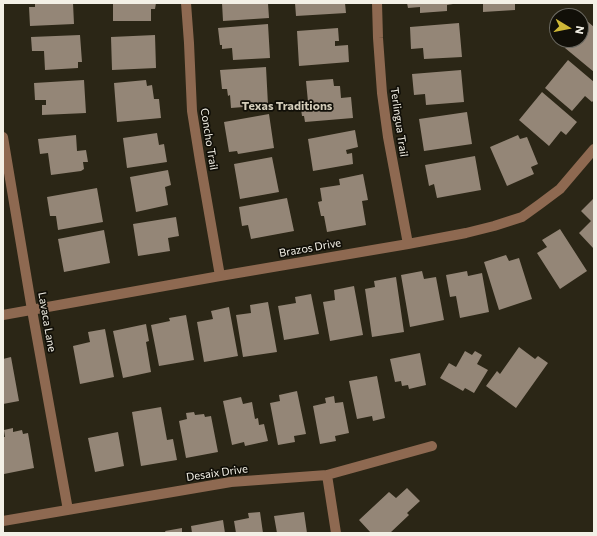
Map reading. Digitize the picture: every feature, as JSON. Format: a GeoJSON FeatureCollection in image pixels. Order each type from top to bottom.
{"type":"FeatureCollection","features":[{"type":"Feature","properties":{"kind":"street","name":"Concho Trail"},"geometry":{"type":"LineString","coordinates":[[186,3],[192,111],[220,276]]}},
{"type":"Feature","properties":{"kind":"street","name":"Terlingua Trail"},"geometry":{"type":"LineString","coordinates":[[376,3],[382,93],[388,137],[408,244]]}},
{"type":"Feature","properties":{"kind":"street","name":"Lavaca Lane"},"geometry":{"type":"LineString","coordinates":[[3,137],[68,510]]}},
{"type":"Feature","properties":{"kind":"street","name":"Brazos Drive"},"geometry":{"type":"LineString","coordinates":[[3,315],[408,244],[494,226],[522,217],[560,189],[594,149]]}},
{"type":"Feature","properties":{"kind":"street","name":"Desaix Drive"},"geometry":{"type":"LineString","coordinates":[[3,521],[231,482],[328,475],[432,446]]}},
{"type":"Feature","properties":{"kind":"street"},"geometry":{"type":"LineString","coordinates":[[328,475],[336,533]]}},
{"type":"Feature","properties":{"kind":"building"},"geometry":{"type":"Polygon","coordinates":[[[35,3],[73,3],[74,24],[30,26],[29,7],[35,7],[35,3]]]}},
{"type":"Feature","properties":{"kind":"building"},"geometry":{"type":"Polygon","coordinates":[[[113,3],[156,3],[155,9],[151,9],[151,21],[113,21],[113,3]]]}},
{"type":"Feature","properties":{"kind":"building"},"geometry":{"type":"Polygon","coordinates":[[[222,3],[268,3],[269,18],[223,21],[222,3]]]}},
{"type":"Feature","properties":{"kind":"building"},"geometry":{"type":"Polygon","coordinates":[[[295,3],[345,3],[346,13],[296,16],[295,3]]]}},
{"type":"Feature","properties":{"kind":"building"},"geometry":{"type":"Polygon","coordinates":[[[407,3],[453,4],[447,5],[447,11],[420,13],[420,7],[408,8],[407,3]]]}},
{"type":"Feature","properties":{"kind":"building"},"geometry":{"type":"Polygon","coordinates":[[[483,3],[515,3],[515,10],[483,12],[483,3]]]}},
{"type":"Feature","properties":{"kind":"building"},"geometry":{"type":"Polygon","coordinates":[[[459,23],[462,57],[424,59],[423,48],[411,49],[410,27],[459,23]]]}},
{"type":"Feature","properties":{"kind":"building"},"geometry":{"type":"Polygon","coordinates":[[[589,23],[594,27],[594,72],[565,48],[589,48],[589,23]]]}},
{"type":"Feature","properties":{"kind":"building"},"geometry":{"type":"Polygon","coordinates":[[[268,24],[270,58],[233,60],[232,48],[222,49],[222,45],[220,45],[218,28],[268,24]]]}},
{"type":"Feature","properties":{"kind":"building"},"geometry":{"type":"Polygon","coordinates":[[[338,28],[339,41],[335,41],[335,46],[348,45],[349,62],[299,66],[297,31],[338,28]]]}},
{"type":"Feature","properties":{"kind":"building"},"geometry":{"type":"Polygon","coordinates":[[[80,35],[82,62],[78,62],[78,68],[45,70],[44,51],[32,51],[31,37],[80,35]]]}},
{"type":"Feature","properties":{"kind":"building"},"geometry":{"type":"Polygon","coordinates":[[[155,35],[156,68],[112,70],[111,37],[155,35]]]}},
{"type":"Feature","properties":{"kind":"building"},"geometry":{"type":"Polygon","coordinates":[[[568,60],[594,82],[594,100],[592,102],[585,96],[572,111],[545,88],[568,60]]]}},
{"type":"Feature","properties":{"kind":"building"},"geometry":{"type":"Polygon","coordinates":[[[266,67],[268,105],[231,108],[230,95],[228,96],[227,89],[222,89],[220,70],[266,67]]]}},
{"type":"Feature","properties":{"kind":"building"},"geometry":{"type":"Polygon","coordinates":[[[461,70],[464,102],[426,105],[425,94],[414,95],[412,74],[461,70]]]}},
{"type":"Feature","properties":{"kind":"building"},"geometry":{"type":"Polygon","coordinates":[[[333,79],[334,86],[340,86],[341,98],[351,97],[353,118],[305,122],[304,116],[302,116],[300,102],[308,102],[306,81],[333,79]]]}},
{"type":"Feature","properties":{"kind":"building"},"geometry":{"type":"Polygon","coordinates":[[[84,80],[86,113],[42,115],[42,105],[46,105],[46,100],[35,100],[34,83],[84,80]]]}},
{"type":"Feature","properties":{"kind":"building"},"geometry":{"type":"Polygon","coordinates":[[[146,80],[147,86],[152,85],[154,99],[159,99],[161,118],[117,122],[114,83],[146,80]]]}},
{"type":"Feature","properties":{"kind":"building"},"geometry":{"type":"Polygon","coordinates":[[[542,92],[577,122],[566,135],[561,131],[549,146],[519,120],[542,92]]]}},
{"type":"Feature","properties":{"kind":"building"},"geometry":{"type":"Polygon","coordinates":[[[467,112],[472,144],[424,151],[419,119],[467,112]]]}},
{"type":"Feature","properties":{"kind":"building"},"geometry":{"type":"Polygon","coordinates":[[[269,114],[274,148],[238,154],[237,151],[229,152],[224,122],[269,114]]]}},
{"type":"Feature","properties":{"kind":"building"},"geometry":{"type":"Polygon","coordinates":[[[355,130],[358,147],[346,150],[347,154],[352,153],[353,164],[313,171],[308,139],[355,130]]]}},
{"type":"Feature","properties":{"kind":"building"},"geometry":{"type":"Polygon","coordinates":[[[157,133],[159,145],[164,144],[167,162],[127,168],[123,138],[157,133]]]}},
{"type":"Feature","properties":{"kind":"building"},"geometry":{"type":"Polygon","coordinates":[[[76,135],[77,151],[86,150],[88,162],[83,162],[84,169],[81,171],[51,175],[48,153],[40,154],[38,139],[76,135]]]}},
{"type":"Feature","properties":{"kind":"building"},"geometry":{"type":"Polygon","coordinates":[[[518,135],[520,139],[527,137],[538,164],[531,167],[534,174],[507,186],[490,147],[518,135]]]}},
{"type":"Feature","properties":{"kind":"building"},"geometry":{"type":"Polygon","coordinates":[[[475,156],[481,190],[437,198],[434,184],[429,186],[425,165],[475,156]]]}},
{"type":"Feature","properties":{"kind":"building"},"geometry":{"type":"Polygon","coordinates":[[[272,157],[279,192],[240,199],[234,164],[272,157]]]}},
{"type":"Feature","properties":{"kind":"building"},"geometry":{"type":"Polygon","coordinates":[[[168,170],[171,185],[165,187],[168,205],[136,212],[130,177],[168,170]]]}},
{"type":"Feature","properties":{"kind":"building"},"geometry":{"type":"Polygon","coordinates":[[[363,174],[368,200],[362,201],[366,225],[327,232],[324,216],[321,216],[318,202],[322,201],[320,188],[340,185],[339,179],[363,174]]]}},
{"type":"Feature","properties":{"kind":"building"},"geometry":{"type":"Polygon","coordinates":[[[97,188],[103,222],[58,230],[56,216],[50,216],[47,197],[97,188]]]}},
{"type":"Feature","properties":{"kind":"building"},"geometry":{"type":"Polygon","coordinates":[[[287,198],[294,231],[251,239],[248,225],[242,226],[239,207],[287,198]]]}},
{"type":"Feature","properties":{"kind":"building"},"geometry":{"type":"Polygon","coordinates":[[[594,198],[594,249],[579,233],[591,221],[581,211],[594,198]]]}},
{"type":"Feature","properties":{"kind":"building"},"geometry":{"type":"Polygon","coordinates":[[[176,217],[179,236],[168,238],[170,251],[138,256],[133,224],[176,217]]]}},
{"type":"Feature","properties":{"kind":"building"},"geometry":{"type":"Polygon","coordinates":[[[560,229],[587,271],[560,289],[537,253],[547,247],[542,240],[560,229]]]}},
{"type":"Feature","properties":{"kind":"building"},"geometry":{"type":"Polygon","coordinates":[[[104,230],[110,263],[64,272],[58,239],[104,230]]]}},
{"type":"Feature","properties":{"kind":"building"},"geometry":{"type":"Polygon","coordinates":[[[506,255],[509,261],[519,258],[532,299],[499,310],[484,262],[506,255]]]}},
{"type":"Feature","properties":{"kind":"building"},"geometry":{"type":"Polygon","coordinates":[[[422,271],[424,279],[436,277],[444,320],[410,327],[401,275],[422,271]]]}},
{"type":"Feature","properties":{"kind":"building"},"geometry":{"type":"Polygon","coordinates":[[[467,271],[468,276],[482,273],[489,312],[460,318],[456,296],[450,297],[446,275],[467,271]]]}},
{"type":"Feature","properties":{"kind":"building"},"geometry":{"type":"Polygon","coordinates":[[[396,277],[404,332],[372,337],[365,289],[375,287],[374,281],[396,277]]]}},
{"type":"Feature","properties":{"kind":"building"},"geometry":{"type":"Polygon","coordinates":[[[354,286],[363,335],[330,341],[323,302],[335,300],[334,290],[354,286]]]}},
{"type":"Feature","properties":{"kind":"building"},"geometry":{"type":"Polygon","coordinates":[[[311,294],[319,334],[284,340],[278,306],[296,303],[295,297],[311,294]]]}},
{"type":"Feature","properties":{"kind":"building"},"geometry":{"type":"Polygon","coordinates":[[[268,302],[277,352],[243,357],[236,315],[251,313],[250,305],[268,302]]]}},
{"type":"Feature","properties":{"kind":"building"},"geometry":{"type":"Polygon","coordinates":[[[229,307],[238,356],[204,362],[197,322],[213,319],[211,311],[229,307]]]}},
{"type":"Feature","properties":{"kind":"building"},"geometry":{"type":"Polygon","coordinates":[[[186,315],[194,360],[159,366],[151,325],[170,321],[169,318],[186,315]]]}},
{"type":"Feature","properties":{"kind":"building"},"geometry":{"type":"Polygon","coordinates":[[[146,324],[149,341],[146,342],[151,372],[123,378],[113,331],[146,324]]]}},
{"type":"Feature","properties":{"kind":"building"},"geometry":{"type":"Polygon","coordinates":[[[105,329],[114,377],[80,384],[73,346],[90,342],[88,332],[105,329]]]}},
{"type":"Feature","properties":{"kind":"building"},"geometry":{"type":"Polygon","coordinates":[[[519,347],[535,359],[538,356],[548,363],[516,408],[486,386],[497,371],[500,374],[519,347]]]}},
{"type":"Feature","properties":{"kind":"building"},"geometry":{"type":"Polygon","coordinates":[[[465,351],[472,355],[475,351],[482,355],[477,364],[488,370],[474,393],[465,388],[463,391],[440,378],[449,363],[456,367],[465,351]]]}},
{"type":"Feature","properties":{"kind":"building"},"geometry":{"type":"Polygon","coordinates":[[[420,353],[426,385],[409,389],[408,385],[402,386],[401,381],[395,382],[390,359],[420,353]]]}},
{"type":"Feature","properties":{"kind":"building"},"geometry":{"type":"Polygon","coordinates":[[[11,357],[19,401],[3,404],[3,359],[11,357]]]}},
{"type":"Feature","properties":{"kind":"building"},"geometry":{"type":"Polygon","coordinates":[[[377,376],[385,418],[373,421],[372,416],[357,419],[349,381],[377,376]]]}},
{"type":"Feature","properties":{"kind":"building"},"geometry":{"type":"Polygon","coordinates":[[[297,391],[306,434],[294,436],[295,442],[278,445],[270,403],[280,401],[279,395],[297,391]]]}},
{"type":"Feature","properties":{"kind":"building"},"geometry":{"type":"Polygon","coordinates":[[[334,396],[335,403],[343,402],[349,433],[335,436],[336,441],[320,444],[313,406],[326,403],[325,398],[334,396]]]}},
{"type":"Feature","properties":{"kind":"building"},"geometry":{"type":"Polygon","coordinates":[[[241,397],[243,404],[252,402],[255,419],[258,418],[259,425],[264,424],[268,441],[245,446],[244,442],[232,445],[223,401],[241,397]]]}},
{"type":"Feature","properties":{"kind":"building"},"geometry":{"type":"Polygon","coordinates":[[[161,407],[167,440],[173,439],[177,460],[141,466],[132,412],[161,407]]]}},
{"type":"Feature","properties":{"kind":"building"},"geometry":{"type":"Polygon","coordinates":[[[194,412],[195,415],[204,414],[205,417],[211,416],[218,452],[186,458],[179,421],[187,419],[186,413],[194,412]]]}},
{"type":"Feature","properties":{"kind":"building"},"geometry":{"type":"Polygon","coordinates":[[[13,428],[13,432],[22,430],[23,434],[28,433],[34,468],[4,474],[4,430],[13,428]]]}},
{"type":"Feature","properties":{"kind":"building"},"geometry":{"type":"Polygon","coordinates":[[[118,432],[124,466],[95,472],[88,438],[118,432]]]}},
{"type":"Feature","properties":{"kind":"building"},"geometry":{"type":"Polygon","coordinates":[[[407,488],[420,501],[407,513],[409,515],[390,533],[371,533],[359,520],[389,492],[396,498],[407,488]]]}},
{"type":"Feature","properties":{"kind":"building"},"geometry":{"type":"Polygon","coordinates":[[[260,512],[263,533],[236,533],[234,521],[249,518],[248,513],[260,512]]]}},
{"type":"Feature","properties":{"kind":"building"},"geometry":{"type":"Polygon","coordinates":[[[304,512],[307,533],[277,533],[274,516],[304,512]]]}},
{"type":"Feature","properties":{"kind":"building"},"geometry":{"type":"Polygon","coordinates":[[[223,520],[225,533],[192,533],[191,526],[223,520]]]}},
{"type":"Feature","properties":{"kind":"building"},"geometry":{"type":"Polygon","coordinates":[[[182,528],[182,533],[166,533],[165,531],[182,528]]]}},
{"type":"Feature","properties":{"kind":"district","name":"Texas Traditions"},"geometry":{"type":"Point","coordinates":[287,106]}}]}
